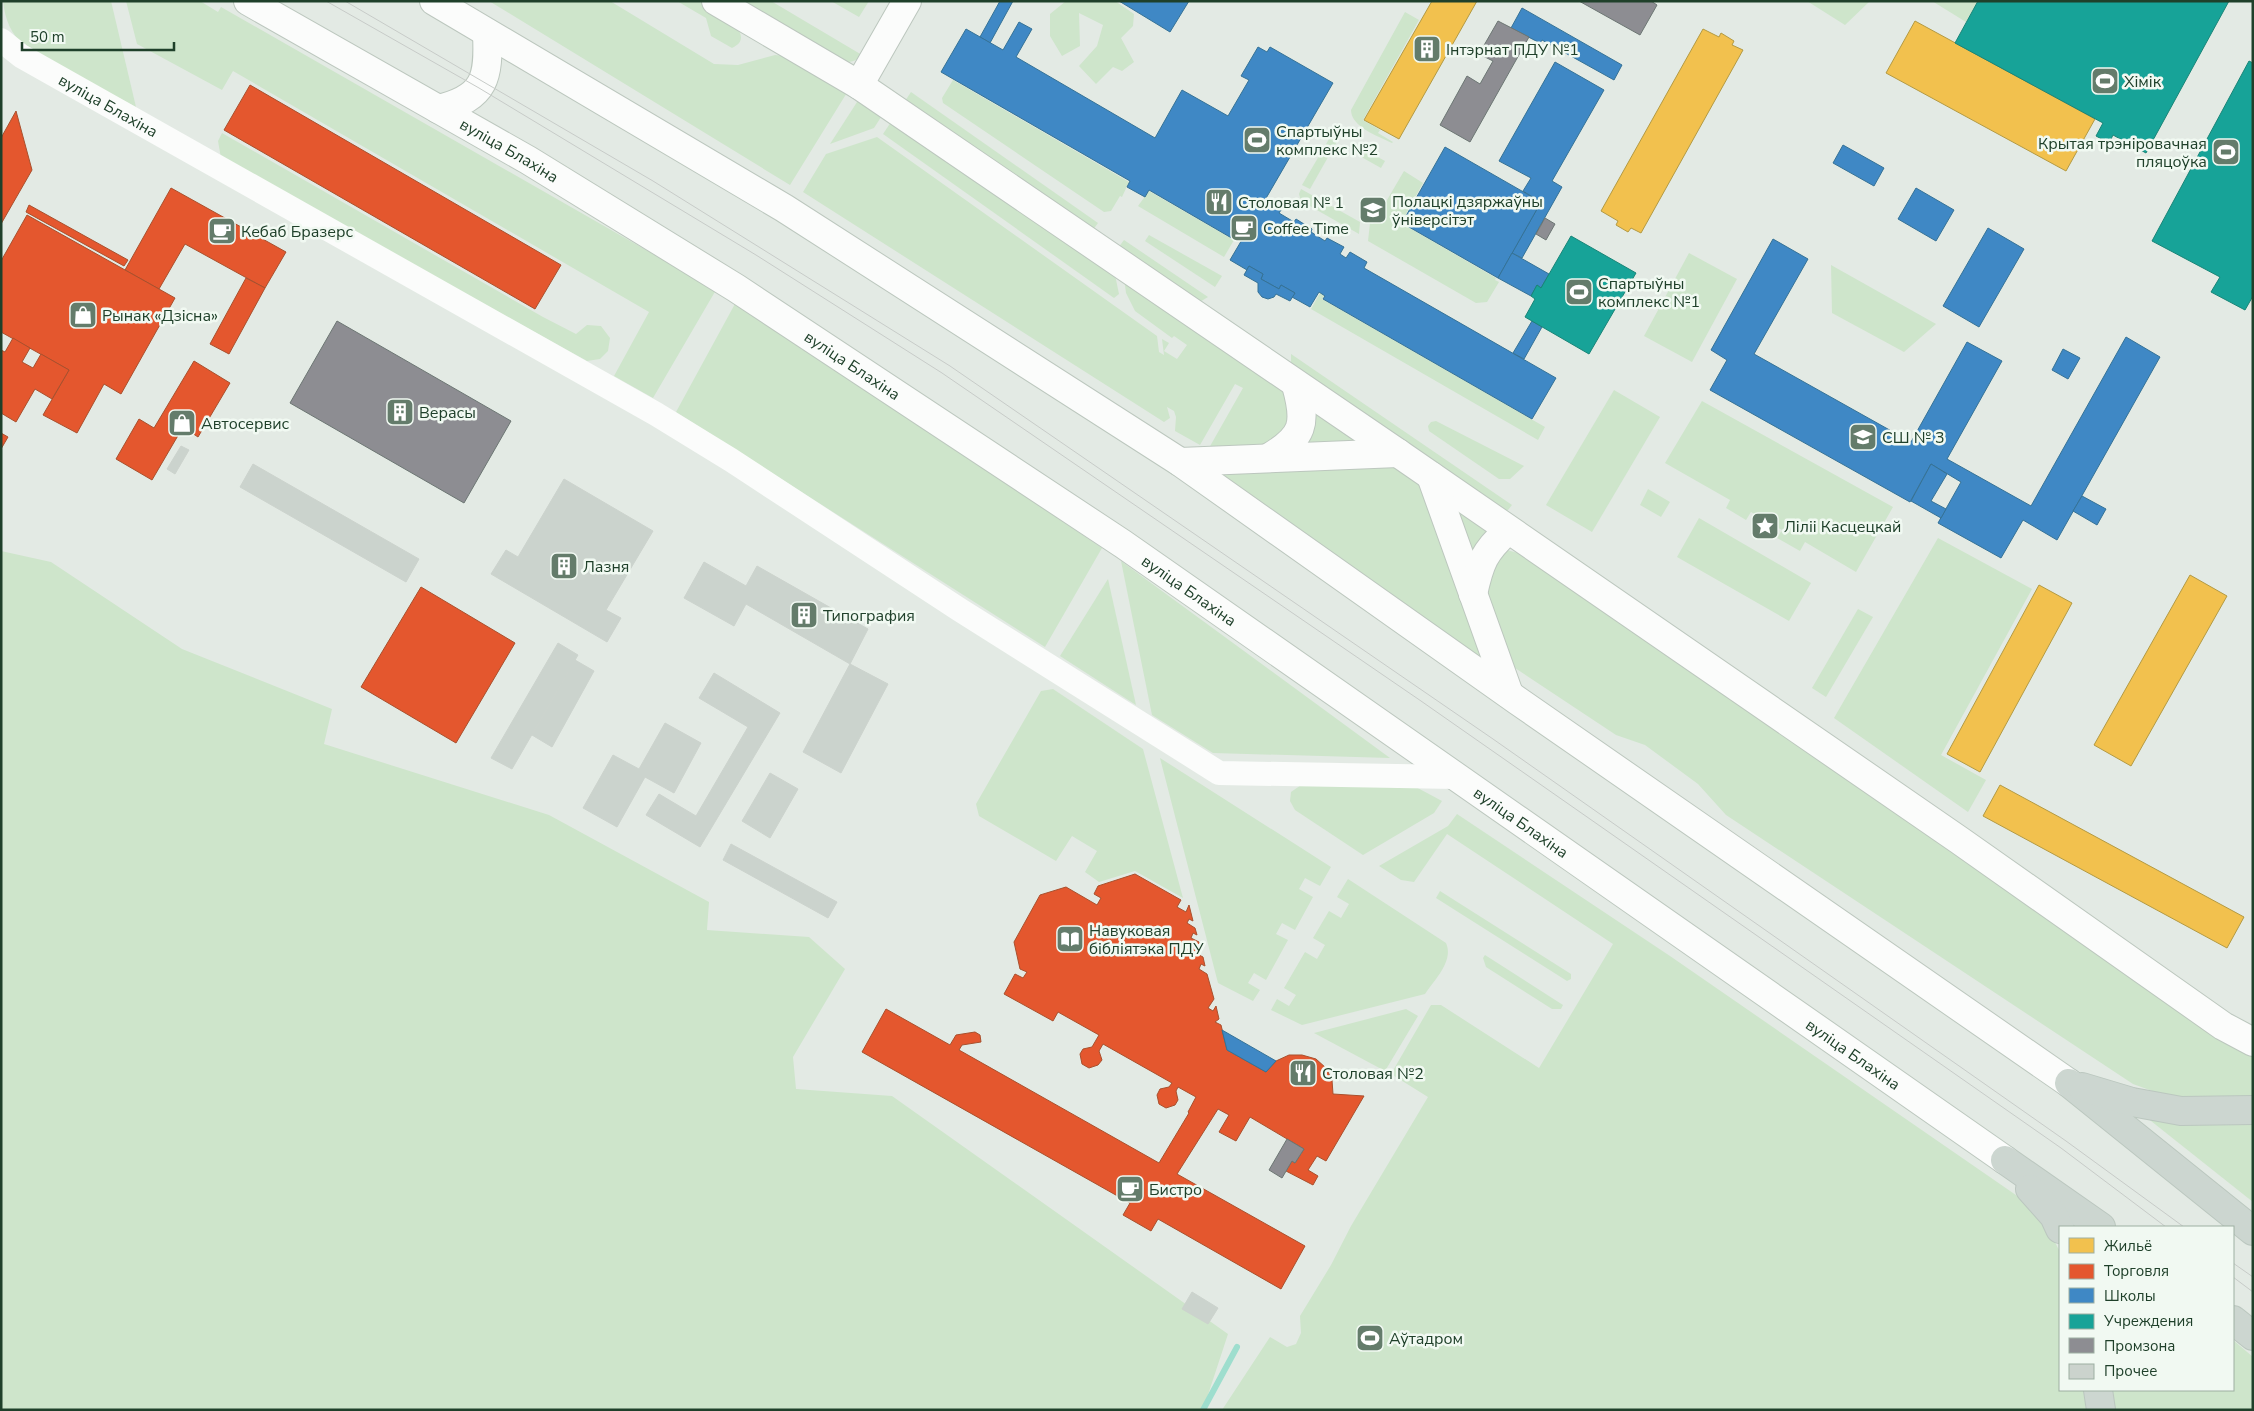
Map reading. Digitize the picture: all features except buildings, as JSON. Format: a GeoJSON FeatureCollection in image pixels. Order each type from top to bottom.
{"type":"FeatureCollection","features":[{"type":"Feature","properties":{"kind":"main road","name":"вуліца Блахіна"},"geometry":{"type":"LineString","coordinates":[[248,1],[528,160],[744,293],[1123,544],[2100,1226]]}},
{"type":"Feature","properties":{"kind":"main road"},"geometry":{"type":"LineString","coordinates":[[434,1],[784,208],[1180,462],[2069,1084],[2253,1231]]}},
{"type":"Feature","properties":{"kind":"main road"},"geometry":{"type":"LineString","coordinates":[[716,1],[859,85],[1398,453],[1959,840],[2223,1026],[2253,1042]]}},
{"type":"Feature","properties":{"kind":"main road"},"geometry":{"type":"LineString","coordinates":[[859,85],[907,1]]}},
{"type":"Feature","properties":{"kind":"main road"},"geometry":{"type":"LineString","coordinates":[[438,109],[460,104],[479,88],[488,62],[487,33]]}},
{"type":"Feature","properties":{"kind":"main road"},"geometry":{"type":"LineString","coordinates":[[1268,458],[1288,446],[1297,433],[1302,419],[1302,406],[1296,385]]}},
{"type":"Feature","properties":{"kind":"main road"},"geometry":{"type":"LineString","coordinates":[[1180,462],[1398,453]]}},
{"type":"Feature","properties":{"kind":"main road"},"geometry":{"type":"LineString","coordinates":[[1430,476],[1509,694]]}},
{"type":"Feature","properties":{"kind":"main road"},"geometry":{"type":"LineString","coordinates":[[1473,594],[1479,567],[1486,554],[1490,547],[1508,530]]}},
{"type":"Feature","properties":{"kind":"main road"},"geometry":{"type":"LineString","coordinates":[[2069,1084],[2132,1102],[2181,1111],[2253,1110]]}},
{"type":"Feature","properties":{"kind":"main road"},"geometry":{"type":"LineString","coordinates":[[2005,1160],[2054,1216],[2059,1228]]}},
{"type":"Feature","properties":{"kind":"main road"},"geometry":{"type":"LineString","coordinates":[[2234,1321],[2253,1336]]}},
{"type":"Feature","properties":{"kind":"main road"},"geometry":{"type":"LineString","coordinates":[[2098,1391],[2101,1410]]}},
{"type":"Feature","properties":{"kind":"street","name":"вуліца Блахіна"},"geometry":{"type":"LineString","coordinates":[[1,40],[21,56],[656,414],[732,460],[960,610],[1219,773],[1456,777]]}},
{"type":"Feature","properties":{"kind":"green space"},"geometry":{"type":"Polygon","coordinates":[[[3,1],[111,1],[136,107],[24,47],[9,26],[3,1]]]}},
{"type":"Feature","properties":{"kind":"green space"},"geometry":{"type":"Polygon","coordinates":[[[126,1],[200,1],[218,12],[221,7],[716,290],[653,398],[614,376],[649,312],[233,71],[222,90],[137,44],[126,1]]]}},
{"type":"Feature","properties":{"kind":"green space"},"geometry":{"type":"Polygon","coordinates":[[[489,1],[610,1],[714,64],[738,65],[775,55],[785,56],[848,91],[790,185],[489,1]]]}},
{"type":"Feature","properties":{"kind":"green space"},"geometry":{"type":"Polygon","coordinates":[[[677,1],[697,1],[722,14],[738,28],[741,36],[740,42],[732,48],[711,36],[706,18],[677,1]]]}},
{"type":"Feature","properties":{"kind":"green space"},"geometry":{"type":"Polygon","coordinates":[[[734,1],[771,1],[862,55],[853,61],[841,62],[734,1]]]}},
{"type":"Feature","properties":{"kind":"green space"},"geometry":{"type":"Polygon","coordinates":[[[831,1],[869,1],[859,17],[831,1]]]}},
{"type":"Feature","properties":{"kind":"green space"},"geometry":{"type":"Polygon","coordinates":[[[1066,1],[1115,1],[1134,14],[1133,26],[1121,38],[1134,62],[1122,71],[1113,67],[1096,84],[1079,66],[1097,46],[1103,25],[1079,13],[1080,46],[1062,56],[1050,36],[1050,14],[1066,1]]]}},
{"type":"Feature","properties":{"kind":"green space"},"geometry":{"type":"Polygon","coordinates":[[[1807,1],[1870,1],[1845,25],[1807,1]]]}},
{"type":"Feature","properties":{"kind":"green space"},"geometry":{"type":"Polygon","coordinates":[[[1932,1],[1978,1],[1966,22],[1932,1]]]}},
{"type":"Feature","properties":{"kind":"green space"},"geometry":{"type":"Polygon","coordinates":[[[1405,12],[1419,20],[1363,120],[1380,130],[1378,133],[1392,143],[1360,126],[1352,116],[1351,110],[1405,12]]]}},
{"type":"Feature","properties":{"kind":"green space"},"geometry":{"type":"Polygon","coordinates":[[[953,80],[1129,182],[1122,197],[1120,196],[1111,211],[1104,212],[943,103],[942,98],[953,80]]]}},
{"type":"Feature","properties":{"kind":"green space"},"geometry":{"type":"Polygon","coordinates":[[[911,92],[1098,223],[1090,234],[903,104],[911,92]]]}},
{"type":"Feature","properties":{"kind":"green space"},"geometry":{"type":"Polygon","coordinates":[[[859,99],[883,114],[874,128],[830,144],[859,99]]]}},
{"type":"Feature","properties":{"kind":"green space"},"geometry":{"type":"Polygon","coordinates":[[[893,119],[1114,270],[1119,294],[1114,298],[883,134],[893,119]]]}},
{"type":"Feature","properties":{"kind":"green space"},"geometry":{"type":"Polygon","coordinates":[[[222,133],[543,317],[576,334],[587,325],[601,326],[610,338],[608,351],[600,359],[587,361],[221,158],[218,141],[222,133]]]}},
{"type":"Feature","properties":{"kind":"green space"},"geometry":{"type":"Polygon","coordinates":[[[1334,136],[1340,136],[1310,189],[1302,185],[1329,139],[1334,136]]]}},
{"type":"Feature","properties":{"kind":"green space"},"geometry":{"type":"Polygon","coordinates":[[[877,137],[1157,336],[1159,352],[1164,355],[1162,339],[1169,343],[1164,351],[1177,359],[1187,345],[1174,336],[1172,338],[1135,311],[1126,293],[1123,270],[1292,396],[1288,429],[1275,442],[1260,447],[1209,448],[1243,388],[1235,384],[1200,445],[1175,431],[1176,417],[1174,411],[1167,407],[1170,418],[1164,422],[803,192],[826,154],[877,137]]]}},
{"type":"Feature","properties":{"kind":"green space"},"geometry":{"type":"Polygon","coordinates":[[[1354,144],[1385,161],[1381,168],[1356,154],[1354,144]]]}},
{"type":"Feature","properties":{"kind":"green space"},"geometry":{"type":"Polygon","coordinates":[[[1404,171],[1423,183],[1401,223],[1496,278],[1495,280],[1499,282],[1487,302],[1476,303],[1368,241],[1370,223],[1373,224],[1404,171]]]}},
{"type":"Feature","properties":{"kind":"green space"},"geometry":{"type":"Polygon","coordinates":[[[1301,189],[1360,222],[1359,234],[1301,201],[1299,194],[1301,189]]]}},
{"type":"Feature","properties":{"kind":"green space"},"geometry":{"type":"Polygon","coordinates":[[[1149,191],[1234,240],[1224,257],[1138,206],[1149,191]]]}},
{"type":"Feature","properties":{"kind":"green space"},"geometry":{"type":"Polygon","coordinates":[[[1149,235],[1222,276],[1215,287],[1145,241],[1149,235]]]}},
{"type":"Feature","properties":{"kind":"green space"},"geometry":{"type":"Polygon","coordinates":[[[1124,240],[1208,297],[1198,303],[1115,252],[1124,240]]]}},
{"type":"Feature","properties":{"kind":"green space"},"geometry":{"type":"Polygon","coordinates":[[[1689,253],[1737,279],[1692,362],[1644,336],[1689,253]]]}},
{"type":"Feature","properties":{"kind":"green space"},"geometry":{"type":"Polygon","coordinates":[[[1831,265],[1936,324],[1904,352],[1832,313],[1831,265]]]}},
{"type":"Feature","properties":{"kind":"green space"},"geometry":{"type":"Polygon","coordinates":[[[1320,293],[1324,296],[1322,299],[1545,427],[1538,440],[1311,309],[1320,293]]]}},
{"type":"Feature","properties":{"kind":"green space"},"geometry":{"type":"Polygon","coordinates":[[[736,302],[1102,548],[1045,647],[676,412],[736,302]]]}},
{"type":"Feature","properties":{"kind":"green space"},"geometry":{"type":"Polygon","coordinates":[[[1291,354],[1512,505],[1508,510],[1501,512],[1291,364],[1291,354]]]}},
{"type":"Feature","properties":{"kind":"green space"},"geometry":{"type":"Polygon","coordinates":[[[1614,390],[1660,417],[1592,532],[1546,505],[1614,390]]]}},
{"type":"Feature","properties":{"kind":"green space"},"geometry":{"type":"Polygon","coordinates":[[[1309,398],[1379,447],[1310,451],[1306,442],[1309,398]]]}},
{"type":"Feature","properties":{"kind":"green space"},"geometry":{"type":"Polygon","coordinates":[[[1702,401],[1893,507],[1856,572],[1805,542],[1800,551],[1777,538],[1782,530],[1751,512],[1746,520],[1726,508],[1730,500],[1665,463],[1702,401]]]}},
{"type":"Feature","properties":{"kind":"green space"},"geometry":{"type":"Polygon","coordinates":[[[1436,421],[1524,466],[1510,479],[1499,479],[1429,431],[1428,426],[1431,422],[1436,421]]]}},
{"type":"Feature","properties":{"kind":"green space"},"geometry":{"type":"Polygon","coordinates":[[[1399,463],[1422,479],[1483,653],[1480,657],[1222,474],[1399,463]]]}},
{"type":"Feature","properties":{"kind":"green space"},"geometry":{"type":"Polygon","coordinates":[[[1648,489],[1670,502],[1661,517],[1640,505],[1648,489]]]}},
{"type":"Feature","properties":{"kind":"green space"},"geometry":{"type":"Polygon","coordinates":[[[1448,502],[1495,537],[1469,563],[1448,502]]]}},
{"type":"Feature","properties":{"kind":"green space"},"geometry":{"type":"Polygon","coordinates":[[[1699,518],[1811,583],[1789,621],[1677,557],[1699,518]]]}},
{"type":"Feature","properties":{"kind":"green space"},"geometry":{"type":"Polygon","coordinates":[[[1938,538],[2032,589],[1941,755],[1986,780],[1968,812],[1834,718],[1938,538]]]}},
{"type":"Feature","properties":{"kind":"green space"},"geometry":{"type":"Polygon","coordinates":[[[1507,550],[1525,555],[2253,1052],[2253,1101],[2180,1101],[2133,1084],[1726,815],[1698,784],[1645,745],[1616,735],[1512,666],[1481,594],[1495,554],[1507,550]]]}},
{"type":"Feature","properties":{"kind":"green space"},"geometry":{"type":"Polygon","coordinates":[[[1,551],[51,562],[182,649],[332,709],[324,744],[549,815],[709,902],[707,930],[809,937],[845,969],[793,1057],[796,1089],[892,1096],[1228,1334],[1203,1410],[1,1410],[1,551]]]}},
{"type":"Feature","properties":{"kind":"green space"},"geometry":{"type":"Polygon","coordinates":[[[1121,561],[1390,758],[1213,753],[1152,715],[1121,561]]]}},
{"type":"Feature","properties":{"kind":"green space"},"geometry":{"type":"Polygon","coordinates":[[[1108,579],[1136,705],[1060,656],[1108,579]]]}},
{"type":"Feature","properties":{"kind":"green space"},"geometry":{"type":"Polygon","coordinates":[[[1858,609],[1873,617],[1826,697],[1812,688],[1858,609]]]}},
{"type":"Feature","properties":{"kind":"green space"},"geometry":{"type":"Polygon","coordinates":[[[1053,689],[1143,749],[1183,898],[1135,871],[1099,882],[1085,872],[1097,851],[1072,836],[1056,861],[979,816],[976,804],[1041,691],[1053,689]]]}},
{"type":"Feature","properties":{"kind":"green space"},"geometry":{"type":"Polygon","coordinates":[[[1160,758],[1331,867],[1320,886],[1305,878],[1299,889],[1313,897],[1295,930],[1282,923],[1276,934],[1288,940],[1266,980],[1254,973],[1248,983],[1260,990],[1253,1001],[1218,983],[1160,758]]]}},
{"type":"Feature","properties":{"kind":"green space"},"geometry":{"type":"Polygon","coordinates":[[[1304,783],[1414,786],[1442,801],[1434,813],[1363,855],[1295,810],[1290,801],[1291,792],[1304,783]]]}},
{"type":"Feature","properties":{"kind":"green space"},"geometry":{"type":"Polygon","coordinates":[[[1457,814],[1670,956],[2039,1211],[2059,1250],[2059,1391],[2084,1391],[2086,1410],[1222,1410],[1270,1337],[1287,1347],[1296,1344],[1301,1333],[1300,1316],[1428,1097],[1391,1074],[1431,1005],[1441,1005],[1539,1068],[1613,944],[1447,834],[1414,882],[1401,880],[1379,866],[1448,826],[1457,814]]]}},
{"type":"Feature","properties":{"kind":"green space"},"geometry":{"type":"Polygon","coordinates":[[[1348,879],[1446,943],[1448,956],[1446,963],[1425,994],[1302,1025],[1271,1010],[1277,999],[1289,1006],[1296,995],[1284,988],[1305,952],[1317,959],[1325,945],[1313,938],[1329,911],[1341,918],[1349,904],[1337,897],[1348,879]]]}},
{"type":"Feature","properties":{"kind":"green space"},"geometry":{"type":"Polygon","coordinates":[[[1440,891],[1571,974],[1571,979],[1567,981],[1436,898],[1440,891]]]}},
{"type":"Feature","properties":{"kind":"green space"},"geometry":{"type":"Polygon","coordinates":[[[1485,955],[1563,1005],[1561,1009],[1552,1009],[1486,967],[1483,958],[1485,955]]]}},
{"type":"Feature","properties":{"kind":"green space"},"geometry":{"type":"Polygon","coordinates":[[[1406,1009],[1418,1016],[1385,1071],[1314,1033],[1406,1009]]]}},
{"type":"Feature","properties":{"kind":"green space"},"geometry":{"type":"Polygon","coordinates":[[[2146,1117],[2253,1120],[2253,1202],[2146,1117]]]}},
{"type":"Feature","properties":{"kind":"green space"},"geometry":{"type":"Polygon","coordinates":[[[2234,1341],[2253,1357],[2253,1410],[2113,1410],[2111,1391],[2234,1391],[2234,1341]]]}},
{"type":"Feature","properties":{"kind":"waterway"},"geometry":{"type":"LineString","coordinates":[[1203,1410],[1237,1347]]}},
{"type":"Feature","properties":{"kind":"tram line"},"geometry":{"type":"LineString","coordinates":[[326,1],[479,88],[756,255],[942,373],[1421,701],[2061,1148],[2165,1226]]}},
{"type":"Feature","properties":{"kind":"tram line"},"geometry":{"type":"LineString","coordinates":[[345,1],[653,181],[950,366],[1493,739],[2066,1141],[2183,1226]]}},
{"type":"Feature","properties":{"kind":"tram line"},"geometry":{"type":"LineString","coordinates":[[2234,1264],[2253,1277]]}},
{"type":"Feature","properties":{"kind":"tram line"},"geometry":{"type":"LineString","coordinates":[[2234,1278],[2253,1292]]}},
{"type":"Feature","properties":{"kind":"place","name":"Інтэрнат ПДУ №1"},"geometry":{"type":"Point","coordinates":[1427,49]}},
{"type":"Feature","properties":{"kind":"place","name":"Хімік"},"geometry":{"type":"Point","coordinates":[2105,81]}},
{"type":"Feature","properties":{"kind":"place","name":"Спартыўны комплекс №2"},"geometry":{"type":"Point","coordinates":[1257,140]}},
{"type":"Feature","properties":{"kind":"place","name":"Крытая трэніровачная пляцоўка"},"geometry":{"type":"Point","coordinates":[2226,152]}},
{"type":"Feature","properties":{"kind":"place","name":"Столовая № 1"},"geometry":{"type":"Point","coordinates":[1219,202]}},
{"type":"Feature","properties":{"kind":"place","name":"Полацкі дзяржаўны ўніверсітэт"},"geometry":{"type":"Point","coordinates":[1373,210]}},
{"type":"Feature","properties":{"kind":"place","name":"Coffee Time"},"geometry":{"type":"Point","coordinates":[1244,228]}},
{"type":"Feature","properties":{"kind":"place","name":"Кебаб Бразерс"},"geometry":{"type":"Point","coordinates":[222,231]}},
{"type":"Feature","properties":{"kind":"place","name":"Спартыўны комплекс №1"},"geometry":{"type":"Point","coordinates":[1579,292]}},
{"type":"Feature","properties":{"kind":"place","name":"Рынак «Дзісна»"},"geometry":{"type":"Point","coordinates":[83,315]}},
{"type":"Feature","properties":{"kind":"place","name":"Верасы"},"geometry":{"type":"Point","coordinates":[400,412]}},
{"type":"Feature","properties":{"kind":"place","name":"Автосервис"},"geometry":{"type":"Point","coordinates":[182,423]}},
{"type":"Feature","properties":{"kind":"place","name":"СШ № 3"},"geometry":{"type":"Point","coordinates":[1863,437]}},
{"type":"Feature","properties":{"kind":"place","name":"Ліліі Касцецкай"},"geometry":{"type":"Point","coordinates":[1765,526]}},
{"type":"Feature","properties":{"kind":"place","name":"Лазня"},"geometry":{"type":"Point","coordinates":[564,566]}},
{"type":"Feature","properties":{"kind":"place","name":"Типография"},"geometry":{"type":"Point","coordinates":[804,615]}},
{"type":"Feature","properties":{"kind":"place","name":"Навуковая бібліятэка ПДУ"},"geometry":{"type":"Point","coordinates":[1070,939]}},
{"type":"Feature","properties":{"kind":"place","name":"Столовая №2"},"geometry":{"type":"Point","coordinates":[1303,1073]}},
{"type":"Feature","properties":{"kind":"place","name":"Бистро"},"geometry":{"type":"Point","coordinates":[1130,1189]}},
{"type":"Feature","properties":{"kind":"place","name":"Аўтадром"},"geometry":{"type":"Point","coordinates":[1370,1338]}}]}
